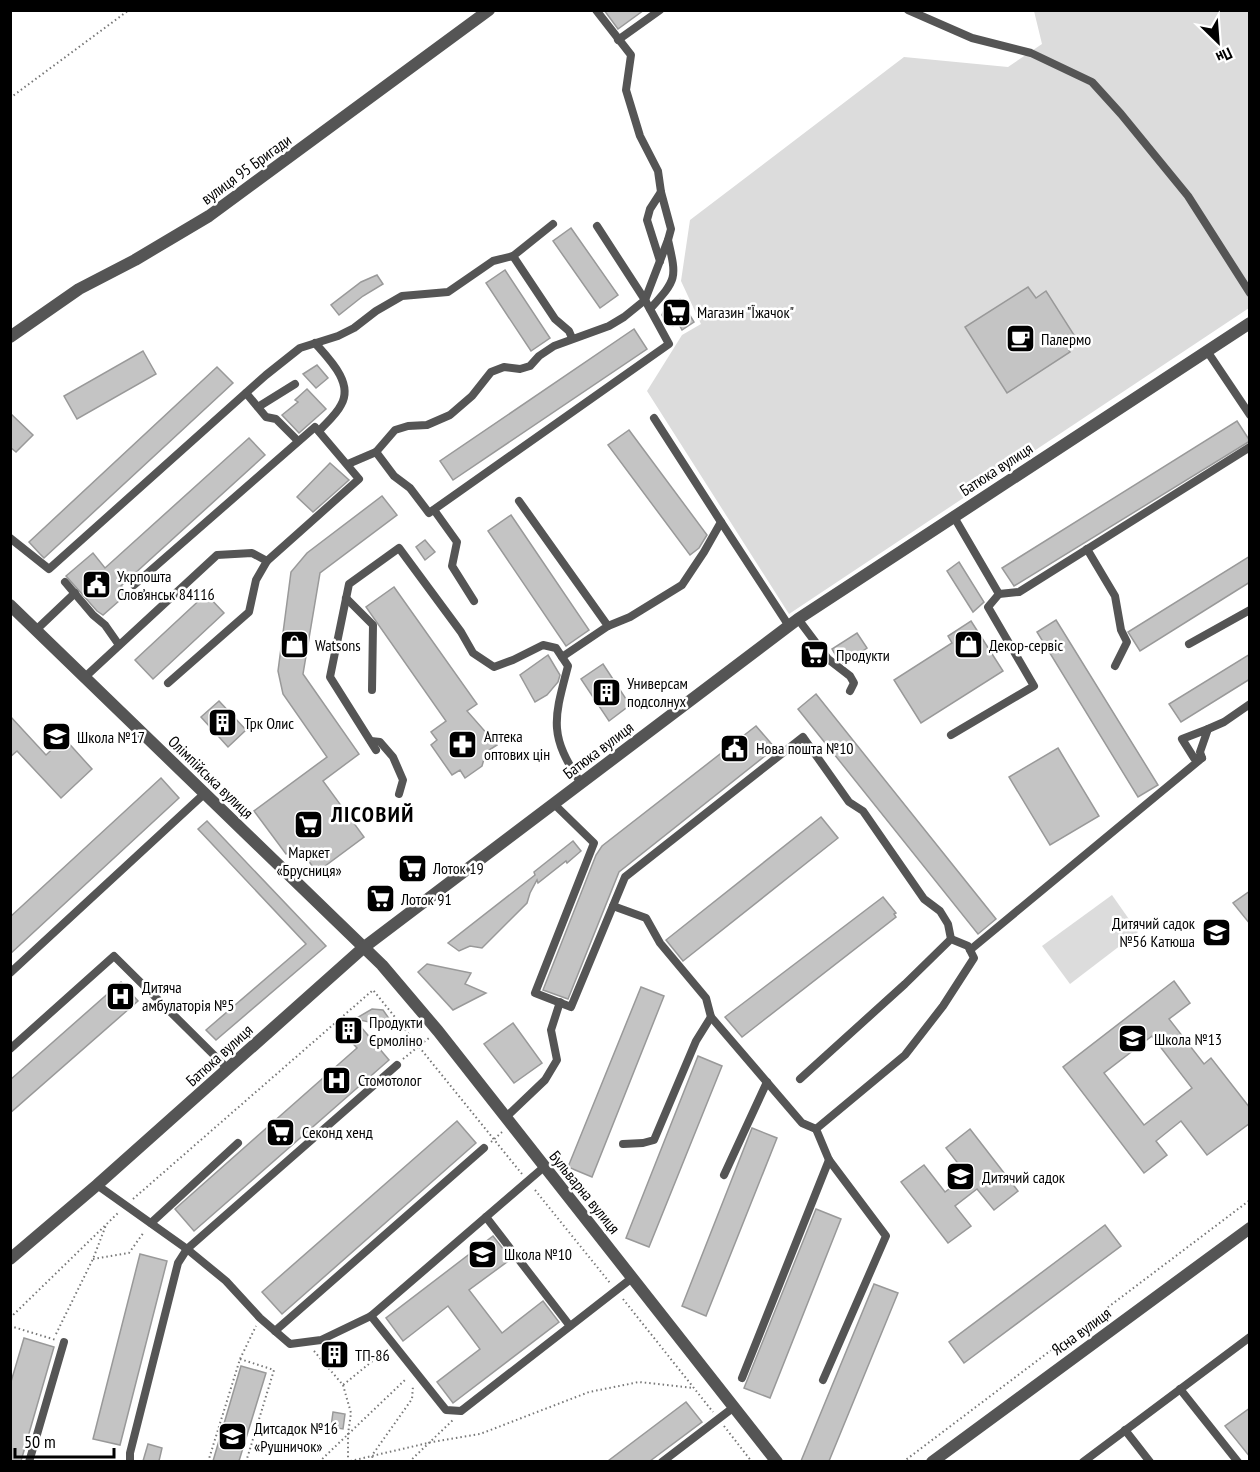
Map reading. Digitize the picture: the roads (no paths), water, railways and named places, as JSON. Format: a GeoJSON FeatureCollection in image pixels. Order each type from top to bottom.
{"type":"FeatureCollection","features":[{"type":"Feature","properties":{"kind":"street","name":"вулиця 95 Бригади"},"geometry":{"type":"LineString","coordinates":[[10,337],[80,289],[209,216],[489,10]]}},
{"type":"Feature","properties":{"kind":"street","name":"Батюка вулиця"},"geometry":{"type":"LineString","coordinates":[[10,1259],[97,1185],[363,948],[793,623],[1250,324]]}},
{"type":"Feature","properties":{"kind":"street","name":"Олімпійська вулиця"},"geometry":{"type":"LineString","coordinates":[[10,605],[363,948]]}},
{"type":"Feature","properties":{"kind":"street","name":"Бульварна вулиця"},"geometry":{"type":"LineString","coordinates":[[363,948],[382,965],[438,1031],[777,1461]]}},
{"type":"Feature","properties":{"kind":"street","name":"Ясна вулиця"},"geometry":{"type":"LineString","coordinates":[[934,1461],[1250,1228]]}},
{"type":"Feature","properties":{"kind":"lane"},"geometry":{"type":"LineString","coordinates":[[348,464],[376,453],[395,430],[408,426],[427,425],[450,415],[472,396],[491,372],[504,367],[520,369],[530,366],[539,356],[554,346],[609,326],[645,300],[668,240],[669,216],[661,192],[658,171],[640,136],[626,90],[631,55],[596,10]]}},
{"type":"Feature","properties":{"kind":"lane"},"geometry":{"type":"LineString","coordinates":[[618,40],[660,10]]}},
{"type":"Feature","properties":{"kind":"lane"},"geometry":{"type":"LineString","coordinates":[[908,10],[972,39],[1031,53],[1092,82],[1188,196],[1250,293]]}},
{"type":"Feature","properties":{"kind":"lane"},"geometry":{"type":"LineString","coordinates":[[660,261],[647,220],[650,209],[661,192]]}},
{"type":"Feature","properties":{"kind":"lane"},"geometry":{"type":"LineString","coordinates":[[10,538],[49,569],[246,393],[300,348],[338,336],[354,328],[376,311],[402,297],[448,292],[493,261],[513,256],[553,224]]}},
{"type":"Feature","properties":{"kind":"lane"},"geometry":{"type":"LineString","coordinates":[[376,453],[394,476],[410,488],[429,513],[669,345],[645,300],[597,226]]}},
{"type":"Feature","properties":{"kind":"lane"},"geometry":{"type":"LineString","coordinates":[[650,309],[675,277],[668,240]]}},
{"type":"Feature","properties":{"kind":"lane"},"geometry":{"type":"LineString","coordinates":[[513,256],[555,319],[569,331],[572,338]]}},
{"type":"Feature","properties":{"kind":"lane"},"geometry":{"type":"LineString","coordinates":[[315,343],[329,359],[345,386],[341,406],[319,431]]}},
{"type":"Feature","properties":{"kind":"lane"},"geometry":{"type":"LineString","coordinates":[[1207,351],[1250,415]]}},
{"type":"Feature","properties":{"kind":"lane"},"geometry":{"type":"LineString","coordinates":[[258,407],[295,384]]}},
{"type":"Feature","properties":{"kind":"lane"},"geometry":{"type":"LineString","coordinates":[[246,393],[267,417],[276,419],[298,441]]}},
{"type":"Feature","properties":{"kind":"lane"},"geometry":{"type":"LineString","coordinates":[[654,418],[721,522],[793,623],[828,659],[850,676],[854,683],[850,691]]}},
{"type":"Feature","properties":{"kind":"lane"},"geometry":{"type":"LineString","coordinates":[[134,585],[315,428],[359,479],[267,561],[256,580],[249,612],[168,683]]}},
{"type":"Feature","properties":{"kind":"lane"},"geometry":{"type":"LineString","coordinates":[[951,735],[1034,686],[988,607],[999,594],[1018,592],[1250,447]]}},
{"type":"Feature","properties":{"kind":"lane"},"geometry":{"type":"LineString","coordinates":[[519,501],[608,626]]}},
{"type":"Feature","properties":{"kind":"lane"},"geometry":{"type":"LineString","coordinates":[[434,510],[457,542],[452,566],[474,601]]}},
{"type":"Feature","properties":{"kind":"lane"},"geometry":{"type":"LineString","coordinates":[[954,517],[999,594]]}},
{"type":"Feature","properties":{"kind":"lane"},"geometry":{"type":"LineString","coordinates":[[562,657],[608,626],[630,617],[682,585],[721,522]]}},
{"type":"Feature","properties":{"kind":"lane"},"geometry":{"type":"LineString","coordinates":[[376,750],[330,677],[349,584],[399,548],[461,632],[473,654],[494,667],[543,645],[556,648],[568,666],[557,708],[556,732],[565,760],[581,783]]}},
{"type":"Feature","properties":{"kind":"lane"},"geometry":{"type":"LineString","coordinates":[[1087,549],[1115,596],[1120,630],[1127,642],[1114,666]]}},
{"type":"Feature","properties":{"kind":"lane"},"geometry":{"type":"LineString","coordinates":[[85,677],[218,555],[252,553],[267,561]]}},
{"type":"Feature","properties":{"kind":"lane"},"geometry":{"type":"LineString","coordinates":[[65,582],[105,625],[119,645]]}},
{"type":"Feature","properties":{"kind":"lane"},"geometry":{"type":"LineString","coordinates":[[36,630],[75,593]]}},
{"type":"Feature","properties":{"kind":"lane"},"geometry":{"type":"LineString","coordinates":[[346,598],[373,625],[372,690]]}},
{"type":"Feature","properties":{"kind":"lane"},"geometry":{"type":"LineString","coordinates":[[1189,644],[1250,610]]}},
{"type":"Feature","properties":{"kind":"lane"},"geometry":{"type":"LineString","coordinates":[[1202,758],[1194,758],[1182,739],[1224,722],[1250,704]]}},
{"type":"Feature","properties":{"kind":"lane"},"geometry":{"type":"LineString","coordinates":[[1202,758],[1200,752],[1208,729]]}},
{"type":"Feature","properties":{"kind":"lane"},"geometry":{"type":"LineString","coordinates":[[554,804],[594,843],[535,993],[571,1007],[625,877],[803,737],[849,802],[863,810],[924,899],[940,912],[948,924],[951,939]]}},
{"type":"Feature","properties":{"kind":"lane"},"geometry":{"type":"LineString","coordinates":[[371,741],[380,742],[393,757],[403,780],[399,794]]}},
{"type":"Feature","properties":{"kind":"lane"},"geometry":{"type":"LineString","coordinates":[[970,950],[1202,758]]}},
{"type":"Feature","properties":{"kind":"lane"},"geometry":{"type":"LineString","coordinates":[[10,973],[204,794]]}},
{"type":"Feature","properties":{"kind":"lane"},"geometry":{"type":"LineString","coordinates":[[613,906],[646,918],[660,943],[706,998],[711,1017],[802,1123],[816,1129],[829,1160],[886,1236],[823,1380]]}},
{"type":"Feature","properties":{"kind":"lane"},"geometry":{"type":"LineString","coordinates":[[816,1129],[905,1054],[943,1006],[974,958],[968,946],[951,939]]}},
{"type":"Feature","properties":{"kind":"lane"},"geometry":{"type":"LineString","coordinates":[[800,1079],[951,939]]}},
{"type":"Feature","properties":{"kind":"lane"},"geometry":{"type":"LineString","coordinates":[[10,1049],[114,956],[228,1068]]}},
{"type":"Feature","properties":{"kind":"lane"},"geometry":{"type":"LineString","coordinates":[[508,1121],[545,1080],[557,1060],[551,1030],[560,1002]]}},
{"type":"Feature","properties":{"kind":"lane"},"geometry":{"type":"LineString","coordinates":[[623,1144],[654,1140],[696,1041],[711,1017]]}},
{"type":"Feature","properties":{"kind":"lane"},"geometry":{"type":"LineString","coordinates":[[130,1461],[130,1453],[178,1263],[187,1249],[396,1065]]}},
{"type":"Feature","properties":{"kind":"lane"},"geometry":{"type":"LineString","coordinates":[[724,1175],[767,1082]]}},
{"type":"Feature","properties":{"kind":"lane"},"geometry":{"type":"LineString","coordinates":[[151,1223],[238,1143]]}},
{"type":"Feature","properties":{"kind":"lane"},"geometry":{"type":"LineString","coordinates":[[275,1331],[484,1148]]}},
{"type":"Feature","properties":{"kind":"lane"},"geometry":{"type":"LineString","coordinates":[[742,1378],[829,1160]]}},
{"type":"Feature","properties":{"kind":"lane"},"geometry":{"type":"LineString","coordinates":[[97,1185],[187,1249],[226,1281],[260,1318],[290,1344],[321,1340],[371,1316],[544,1167]]}},
{"type":"Feature","properties":{"kind":"lane"},"geometry":{"type":"LineString","coordinates":[[486,1217],[570,1326]]}},
{"type":"Feature","properties":{"kind":"lane"},"geometry":{"type":"LineString","coordinates":[[371,1316],[446,1410],[461,1411],[632,1278]]}},
{"type":"Feature","properties":{"kind":"lane"},"geometry":{"type":"LineString","coordinates":[[1083,1461],[1248,1341]]}},
{"type":"Feature","properties":{"kind":"lane"},"geometry":{"type":"LineString","coordinates":[[29,1461],[64,1342]]}},
{"type":"Feature","properties":{"kind":"lane"},"geometry":{"type":"LineString","coordinates":[[1180,1389],[1238,1461]]}},
{"type":"Feature","properties":{"kind":"lane"},"geometry":{"type":"LineString","coordinates":[[662,1461],[734,1407]]}},
{"type":"Feature","properties":{"kind":"lane"},"geometry":{"type":"LineString","coordinates":[[1125,1430],[1150,1461]]}},
{"type":"Feature","properties":{"kind":"place","name":"Магазин \"Їжачок\""},"geometry":{"type":"Point","coordinates":[676,312]}},
{"type":"Feature","properties":{"kind":"place","name":"Палермо"},"geometry":{"type":"Point","coordinates":[1020,339]}},
{"type":"Feature","properties":{"kind":"place","name":"Укрпошта Слов’янськ 84116"},"geometry":{"type":"Point","coordinates":[96,585]}},
{"type":"Feature","properties":{"kind":"place","name":"Watsons"},"geometry":{"type":"Point","coordinates":[294,645]}},
{"type":"Feature","properties":{"kind":"place","name":"Декор-сервіс"},"geometry":{"type":"Point","coordinates":[968,645]}},
{"type":"Feature","properties":{"kind":"place","name":"Продукти"},"geometry":{"type":"Point","coordinates":[815,655]}},
{"type":"Feature","properties":{"kind":"place","name":"Универсам подсолнух"},"geometry":{"type":"Point","coordinates":[606,692]}},
{"type":"Feature","properties":{"kind":"place","name":"Трк Олис"},"geometry":{"type":"Point","coordinates":[223,723]}},
{"type":"Feature","properties":{"kind":"place","name":"Школа №17"},"geometry":{"type":"Point","coordinates":[56,737]}},
{"type":"Feature","properties":{"kind":"place","name":"Аптека оптових цін"},"geometry":{"type":"Point","coordinates":[463,745]}},
{"type":"Feature","properties":{"kind":"place","name":"Нова пошта №10"},"geometry":{"type":"Point","coordinates":[735,748]}},
{"type":"Feature","properties":{"kind":"place","name":"Маркет «Брусниця»"},"geometry":{"type":"Point","coordinates":[309,824]}},
{"type":"Feature","properties":{"kind":"place","name":"Лоток 19"},"geometry":{"type":"Point","coordinates":[412,868]}},
{"type":"Feature","properties":{"kind":"place","name":"Лоток 91"},"geometry":{"type":"Point","coordinates":[380,899]}},
{"type":"Feature","properties":{"kind":"place","name":"Дитячий садок №56 Катюша"},"geometry":{"type":"Point","coordinates":[1216,932]}},
{"type":"Feature","properties":{"kind":"place","name":"Дитяча амбулаторія №5"},"geometry":{"type":"Point","coordinates":[121,996]}},
{"type":"Feature","properties":{"kind":"place","name":"Продукти Єрмоліно"},"geometry":{"type":"Point","coordinates":[348,1031]}},
{"type":"Feature","properties":{"kind":"place","name":"Школа №13"},"geometry":{"type":"Point","coordinates":[1133,1039]}},
{"type":"Feature","properties":{"kind":"place","name":"Стомотолог"},"geometry":{"type":"Point","coordinates":[337,1080]}},
{"type":"Feature","properties":{"kind":"place","name":"Секонд хенд"},"geometry":{"type":"Point","coordinates":[281,1132]}},
{"type":"Feature","properties":{"kind":"place","name":"Дитячий садок"},"geometry":{"type":"Point","coordinates":[961,1177]}},
{"type":"Feature","properties":{"kind":"place","name":"Школа №10"},"geometry":{"type":"Point","coordinates":[483,1254]}},
{"type":"Feature","properties":{"kind":"place","name":"ТП-86"},"geometry":{"type":"Point","coordinates":[334,1355]}},
{"type":"Feature","properties":{"kind":"place","name":"Дитсадок №16 «Рушничок»"},"geometry":{"type":"Point","coordinates":[233,1437]}},
{"type":"Feature","properties":{"kind":"district","name":"ЛІСОВИЙ"},"geometry":{"type":"Point","coordinates":[373,814]}}]}
